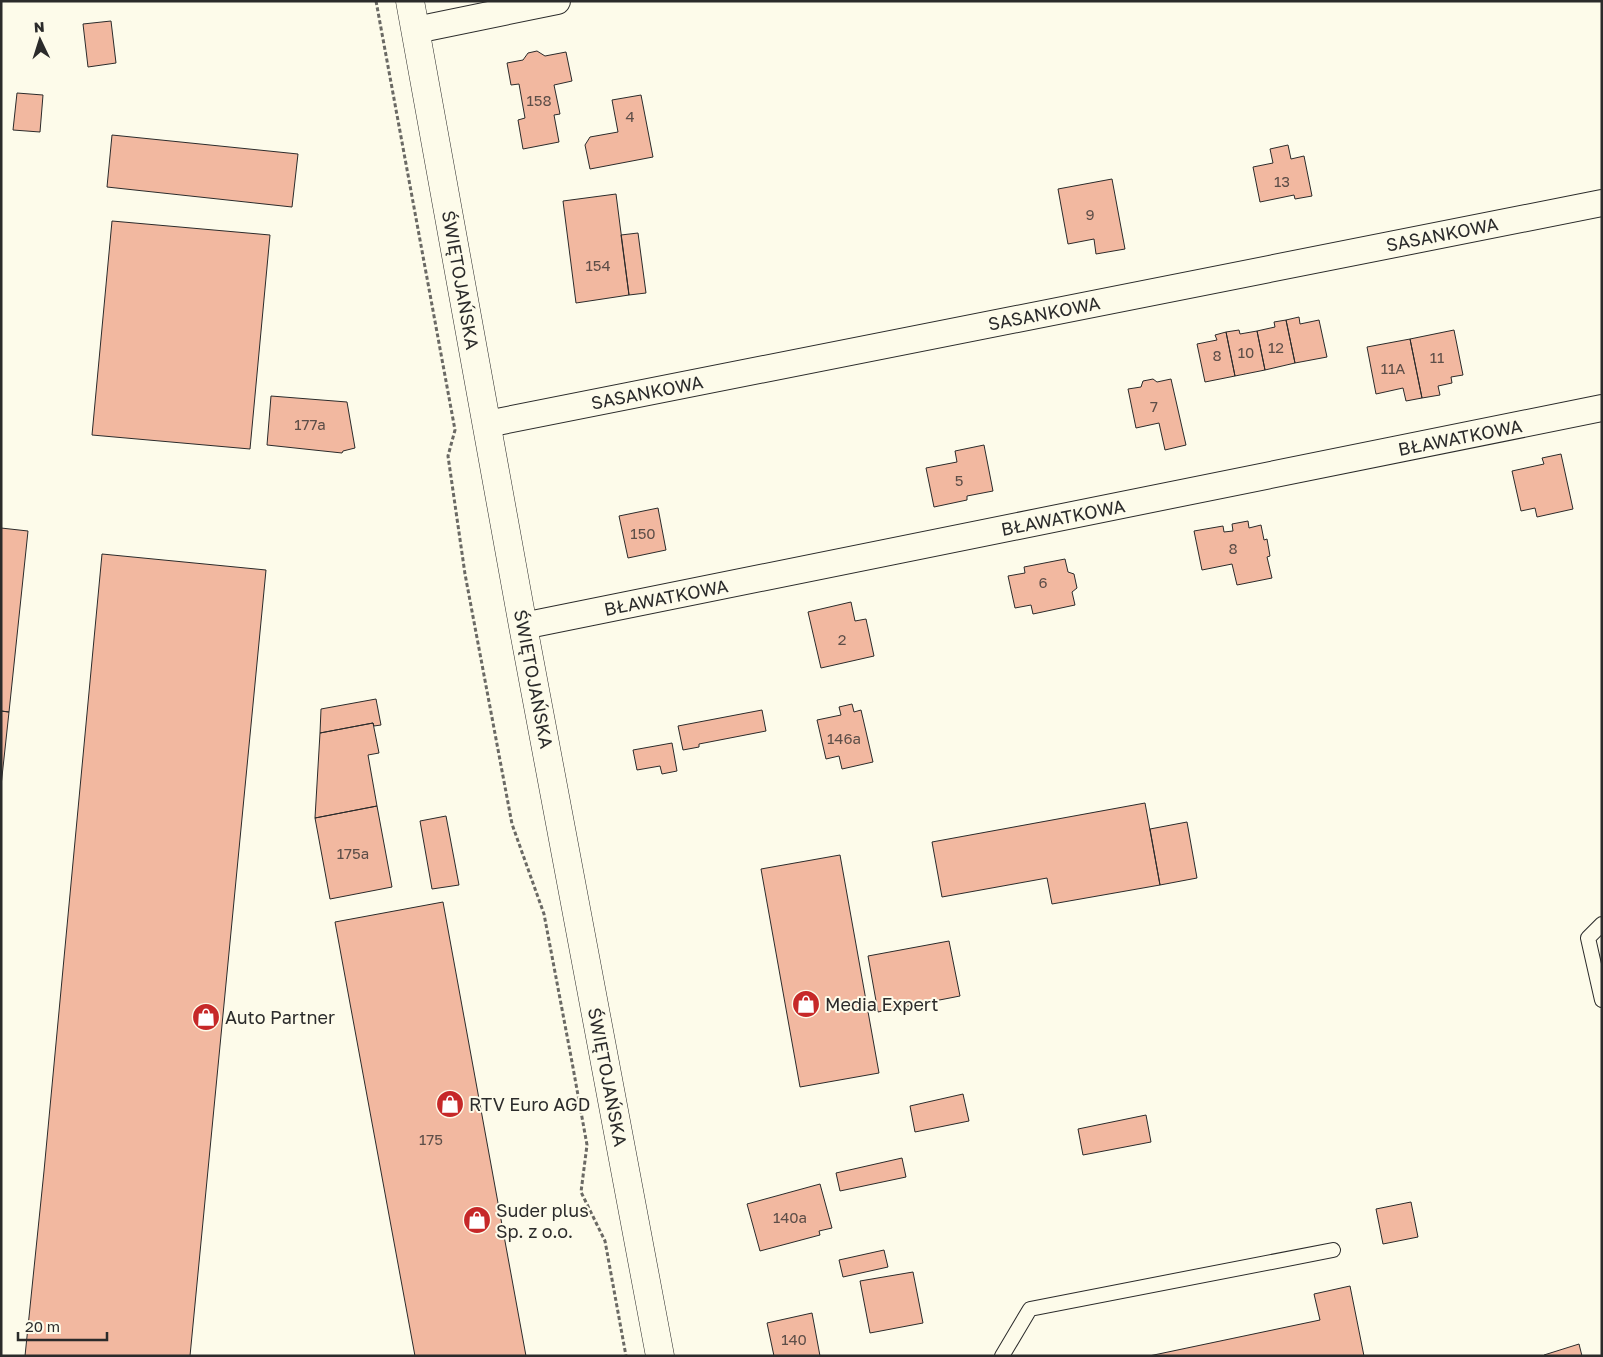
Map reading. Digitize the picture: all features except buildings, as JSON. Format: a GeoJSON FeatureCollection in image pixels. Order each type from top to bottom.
{"type":"FeatureCollection","features":[{"type":"Feature","properties":{"kind":"street","name":"ŚWIĘTOJAŃSKA"},"geometry":{"type":"LineString","coordinates":[[410,1],[660,1356]]}},
{"type":"Feature","properties":{"kind":"street"},"geometry":{"type":"LineString","coordinates":[[416,30],[557,1]]}},
{"type":"Feature","properties":{"kind":"street","name":"SASANKOWA"},"geometry":{"type":"LineString","coordinates":[[487,424],[1602,202]]}},
{"type":"Feature","properties":{"kind":"street","name":"BŁAWATKOWA"},"geometry":{"type":"LineString","coordinates":[[524,626],[1602,408]]}},
{"type":"Feature","properties":{"kind":"lane"},"geometry":{"type":"LineString","coordinates":[[1602,924],[1588,938],[1602,1000]]}},
{"type":"Feature","properties":{"kind":"lane"},"geometry":{"type":"LineString","coordinates":[[1002,1356],[1030,1309],[1333,1250]]}},
{"type":"Feature","properties":{"kind":"path"},"geometry":{"type":"LineString","coordinates":[[376,1],[455,430],[448,456],[465,574],[512,824],[544,914],[574,1071],[587,1145],[581,1192],[605,1241],[626,1356]]}},
{"type":"Feature","properties":{"kind":"place","name":"Media Expert"},"geometry":{"type":"Point","coordinates":[806,1004]}},
{"type":"Feature","properties":{"kind":"place","name":"Auto Partner"},"geometry":{"type":"Point","coordinates":[206,1017]}},
{"type":"Feature","properties":{"kind":"place","name":"RTV Euro AGD"},"geometry":{"type":"Point","coordinates":[450,1104]}},
{"type":"Feature","properties":{"kind":"place","name":"Suder plus Sp. z o.o."},"geometry":{"type":"Point","coordinates":[477,1220]}}]}
